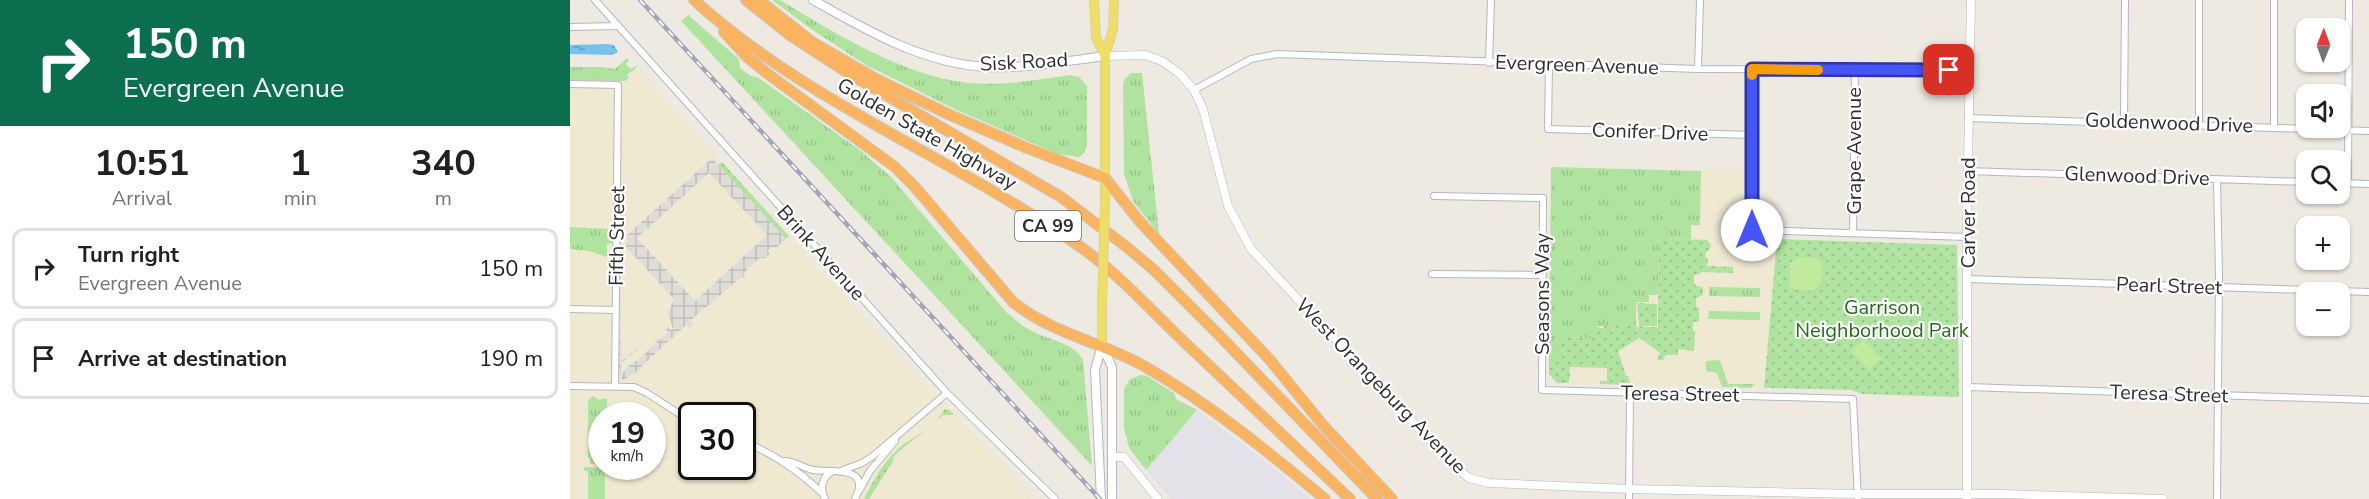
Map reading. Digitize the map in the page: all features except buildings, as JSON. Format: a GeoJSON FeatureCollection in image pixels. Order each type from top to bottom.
{"type":"FeatureCollection","features":[{"type":"Feature","properties":{"kind":"highway","name":"Golden State Highway"},"geometry":{"type":"LineString","coordinates":[[693,0],[753,48],[830,100],[1022,210],[1084,249],[1350,499]]}},
{"type":"Feature","properties":{"kind":"highway","name":"Golden State Highway"},"geometry":{"type":"LineString","coordinates":[[746,0],[791,36],[848,74],[1061,197],[1128,248],[1155,271],[1202,318],[1377,499]]}},
{"type":"Feature","properties":{"kind":"highway"},"geometry":{"type":"LineString","coordinates":[[759,0],[812,42],[878,80],[950,115],[1105,178],[1141,223],[1270,360],[1328,431],[1392,499]]}},
{"type":"Feature","properties":{"kind":"highway"},"geometry":{"type":"LineString","coordinates":[[704,9],[747,57],[895,167],[915,187],[1013,302],[1038,320],[1102,345],[1143,366],[1201,401],[1252,439],[1325,499]]}},
{"type":"Feature","properties":{"kind":"main road","name":"Sisk Road"},"geometry":{"type":"LineString","coordinates":[[813,0],[909,50],[953,62],[985,67],[1015,66],[1105,56]]}},
{"type":"Feature","properties":{"kind":"main road"},"geometry":{"type":"LineString","coordinates":[[1094,0],[1096,38],[1105,56]]}},
{"type":"Feature","properties":{"kind":"main road"},"geometry":{"type":"LineString","coordinates":[[1101,499],[1095,370],[1102,345],[1105,56],[1113,29],[1114,0]]}},
{"type":"Feature","properties":{"kind":"main road"},"geometry":{"type":"LineString","coordinates":[[1102,345],[1112,367],[1112,499]]}},
{"type":"Feature","properties":{"kind":"street","name":"Brink Avenue"},"geometry":{"type":"LineString","coordinates":[[595,0],[947,393],[1055,499]]}},
{"type":"Feature","properties":{"kind":"street"},"geometry":{"type":"LineString","coordinates":[[1489,63],[1491,0]]}},
{"type":"Feature","properties":{"kind":"street"},"geometry":{"type":"LineString","coordinates":[[1698,69],[1700,0]]}},
{"type":"Feature","properties":{"kind":"street","name":"Carver Road"},"geometry":{"type":"LineString","coordinates":[[1967,497],[1967,237],[1971,0]]}},
{"type":"Feature","properties":{"kind":"street"},"geometry":{"type":"LineString","coordinates":[[2124,122],[2125,0]]}},
{"type":"Feature","properties":{"kind":"street"},"geometry":{"type":"LineString","coordinates":[[2199,0],[2199,124]]}},
{"type":"Feature","properties":{"kind":"street"},"geometry":{"type":"LineString","coordinates":[[2274,0],[2274,127]]}},
{"type":"Feature","properties":{"kind":"street"},"geometry":{"type":"LineString","coordinates":[[2348,84],[2349,0]]}},
{"type":"Feature","properties":{"kind":"street"},"geometry":{"type":"LineString","coordinates":[[570,27],[618,26]]}},
{"type":"Feature","properties":{"kind":"street","name":"Evergreen Avenue"},"geometry":{"type":"LineString","coordinates":[[1194,90],[1251,59],[1277,54],[1388,56],[1489,63],[1698,69],[1969,70]]}},
{"type":"Feature","properties":{"kind":"street","name":"West Orangeburg Avenue"},"geometry":{"type":"LineString","coordinates":[[1105,56],[1145,55],[1162,61],[1180,74],[1194,90],[1203,109],[1227,206],[1251,249],[1452,465],[1469,478],[1489,483],[1858,497],[2163,499]]}},
{"type":"Feature","properties":{"kind":"street","name":"Conifer Drive"},"geometry":{"type":"LineString","coordinates":[[1549,64],[1548,129],[1752,135]]}},
{"type":"Feature","properties":{"kind":"street"},"geometry":{"type":"LineString","coordinates":[[1752,69],[1752,230],[1967,237]]}},
{"type":"Feature","properties":{"kind":"street","name":"Grape Avenue"},"geometry":{"type":"LineString","coordinates":[[1853,233],[1855,69]]}},
{"type":"Feature","properties":{"kind":"street","name":"Fifth Street"},"geometry":{"type":"LineString","coordinates":[[570,84],[618,85],[615,386]]}},
{"type":"Feature","properties":{"kind":"street","name":"Goldenwood Drive"},"geometry":{"type":"LineString","coordinates":[[1968,118],[2296,128]]}},
{"type":"Feature","properties":{"kind":"street","name":"Goldenwood Drive"},"geometry":{"type":"LineString","coordinates":[[2350,130],[2369,131]]}},
{"type":"Feature","properties":{"kind":"street","name":"Glenwood Drive"},"geometry":{"type":"LineString","coordinates":[[1968,171],[2296,182]]}},
{"type":"Feature","properties":{"kind":"street"},"geometry":{"type":"LineString","coordinates":[[2217,179],[2219,287],[2217,499]]}},
{"type":"Feature","properties":{"kind":"street"},"geometry":{"type":"LineString","coordinates":[[2350,184],[2369,184]]}},
{"type":"Feature","properties":{"kind":"street","name":"Seasons Way"},"geometry":{"type":"LineString","coordinates":[[1434,196],[1543,198],[1542,390]]}},
{"type":"Feature","properties":{"kind":"street"},"geometry":{"type":"LineString","coordinates":[[1432,273],[1542,275]]}},
{"type":"Feature","properties":{"kind":"street","name":"Pearl Street"},"geometry":{"type":"LineString","coordinates":[[1968,279],[2369,292]]}},
{"type":"Feature","properties":{"kind":"street"},"geometry":{"type":"LineString","coordinates":[[570,309],[616,310]]}},
{"type":"Feature","properties":{"kind":"street"},"geometry":{"type":"LineString","coordinates":[[570,386],[615,386],[640,389],[678,413]]}},
{"type":"Feature","properties":{"kind":"street","name":"Teresa Street"},"geometry":{"type":"LineString","coordinates":[[1968,387],[2369,400]]}},
{"type":"Feature","properties":{"kind":"street","name":"Teresa Street"},"geometry":{"type":"LineString","coordinates":[[1542,390],[1853,399],[1858,497]]}},
{"type":"Feature","properties":{"kind":"street"},"geometry":{"type":"LineString","coordinates":[[785,461],[811,470],[834,471],[862,463],[898,436],[947,393]]}},
{"type":"Feature","properties":{"kind":"street"},"geometry":{"type":"LineString","coordinates":[[1629,499],[1630,393]]}},
{"type":"Feature","properties":{"kind":"street"},"geometry":{"type":"LineString","coordinates":[[856,497],[870,471],[898,436]]}},
{"type":"Feature","properties":{"kind":"street"},"geometry":{"type":"LineString","coordinates":[[756,447],[785,461],[808,478],[824,496]]}},
{"type":"Feature","properties":{"kind":"street"},"geometry":{"type":"LineString","coordinates":[[1113,457],[1124,457],[1158,499]]}},
{"type":"Feature","properties":{"kind":"street"},"geometry":{"type":"LineString","coordinates":[[843,470],[854,476],[858,484],[856,497]]}},
{"type":"Feature","properties":{"kind":"street"},"geometry":{"type":"LineString","coordinates":[[824,496],[824,480],[834,471]]}},
{"type":"Feature","properties":{"kind":"street"},"geometry":{"type":"LineString","coordinates":[[1044,499],[1048,492]]}},
{"type":"Feature","properties":{"kind":"shaded area"},"geometry":{"type":"Polygon","coordinates":[[[619,66],[627,75],[636,68],[924,383],[931,389],[934,387],[935,392],[1021,484],[1031,499],[570,499],[570,67],[615,69],[619,66]]]}},
{"type":"Feature","properties":{"kind":"shaded area"},"geometry":{"type":"Polygon","coordinates":[[[712,158],[786,239],[777,247],[772,247],[767,251],[770,254],[756,261],[743,274],[745,276],[741,280],[739,279],[691,320],[693,324],[689,328],[686,325],[640,370],[623,380],[619,374],[620,248],[621,361],[645,343],[621,363],[622,374],[631,363],[638,360],[652,347],[651,343],[654,346],[657,342],[656,338],[659,340],[663,337],[662,333],[665,336],[668,333],[666,329],[668,327],[673,329],[668,313],[674,299],[626,247],[627,235],[712,158]],[[709,173],[637,238],[695,301],[767,235],[709,173]]]}},
{"type":"Feature","properties":{"kind":"shaded area"},"geometry":{"type":"Polygon","coordinates":[[[1551,167],[1744,172],[1744,228],[1753,237],[1777,239],[1764,388],[1557,383],[1549,374],[1551,167]]]}},
{"type":"Feature","properties":{"kind":"shaded area"},"geometry":{"type":"Polygon","coordinates":[[[1197,410],[1311,499],[1171,499],[1146,470],[1197,410]]]}},
{"type":"Feature","properties":{"kind":"green space"},"geometry":{"type":"Polygon","coordinates":[[[772,0],[780,0],[870,51],[919,72],[944,79],[994,84],[1070,75],[1079,77],[1087,86],[1085,152],[1079,157],[1058,154],[959,111],[866,65],[772,0]]]}},
{"type":"Feature","properties":{"kind":"green space"},"geometry":{"type":"Polygon","coordinates":[[[688,15],[739,59],[740,68],[751,76],[759,78],[861,151],[891,177],[1006,312],[1030,330],[1068,346],[1079,354],[1083,360],[1092,466],[681,21],[688,15]]]}},
{"type":"Feature","properties":{"kind":"green space"},"geometry":{"type":"Polygon","coordinates":[[[627,58],[629,60],[626,64],[631,69],[635,66],[636,68],[627,75],[629,78],[625,81],[570,80],[570,67],[615,69],[627,58]]]}},
{"type":"Feature","properties":{"kind":"green space"},"geometry":{"type":"Polygon","coordinates":[[[1131,73],[1142,73],[1159,234],[1133,201],[1124,174],[1123,86],[1124,80],[1131,73]]]}},
{"type":"Feature","properties":{"kind":"green space"},"geometry":{"type":"Polygon","coordinates":[[[722,162],[789,236],[786,239],[718,165],[722,162]]]}},
{"type":"Feature","properties":{"kind":"green space"},"geometry":{"type":"Polygon","coordinates":[[[1551,167],[1701,171],[1700,225],[1691,225],[1691,239],[1659,238],[1658,295],[1649,295],[1649,302],[1636,302],[1636,327],[1595,326],[1594,338],[1559,337],[1558,359],[1549,359],[1551,167]]]}},
{"type":"Feature","properties":{"kind":"green space"},"geometry":{"type":"Polygon","coordinates":[[[570,227],[612,229],[613,243],[607,244],[607,257],[588,251],[570,249],[570,227]]]}},
{"type":"Feature","properties":{"kind":"green space"},"geometry":{"type":"Polygon","coordinates":[[[1659,238],[1707,240],[1711,245],[1706,252],[1707,266],[1733,267],[1733,273],[1701,272],[1694,275],[1694,284],[1703,287],[1703,295],[1696,298],[1699,321],[1693,322],[1694,351],[1678,349],[1678,355],[1666,355],[1663,360],[1657,360],[1660,353],[1640,338],[1618,351],[1631,385],[1600,384],[1600,381],[1607,381],[1607,368],[1570,367],[1569,383],[1557,383],[1549,374],[1549,359],[1558,359],[1558,337],[1594,338],[1595,326],[1604,329],[1604,326],[1658,327],[1659,238]]]}},
{"type":"Feature","properties":{"kind":"green space","name":"Garrison Neighborhood Park"},"geometry":{"type":"Polygon","coordinates":[[[1777,239],[1957,245],[1959,397],[1863,394],[1851,390],[1764,388],[1777,239]]]}},
{"type":"Feature","properties":{"kind":"green space"},"geometry":{"type":"Polygon","coordinates":[[[1797,257],[1820,258],[1823,275],[1818,287],[1813,290],[1806,291],[1790,287],[1790,263],[1797,257]]]}},
{"type":"Feature","properties":{"kind":"green space"},"geometry":{"type":"Polygon","coordinates":[[[1709,287],[1760,288],[1760,297],[1709,296],[1709,287]]]}},
{"type":"Feature","properties":{"kind":"green space"},"geometry":{"type":"Polygon","coordinates":[[[1637,303],[1657,304],[1657,326],[1639,326],[1637,303]]]}},
{"type":"Feature","properties":{"kind":"green space"},"geometry":{"type":"Polygon","coordinates":[[[1709,311],[1760,312],[1760,320],[1708,319],[1709,311]]]}},
{"type":"Feature","properties":{"kind":"green space"},"geometry":{"type":"Polygon","coordinates":[[[1864,340],[1881,358],[1869,370],[1851,351],[1864,340]]]}},
{"type":"Feature","properties":{"kind":"green space"},"geometry":{"type":"Polygon","coordinates":[[[1720,360],[1728,384],[1754,384],[1751,388],[1722,387],[1717,373],[1706,371],[1706,361],[1720,360]]]}},
{"type":"Feature","properties":{"kind":"green space"},"geometry":{"type":"Polygon","coordinates":[[[1141,375],[1147,376],[1174,393],[1176,399],[1197,410],[1146,470],[1129,448],[1124,428],[1124,389],[1130,379],[1141,375]]]}},
{"type":"Feature","properties":{"kind":"green space"},"geometry":{"type":"Polygon","coordinates":[[[593,396],[599,400],[607,398],[607,402],[588,402],[593,396]]]}},
{"type":"Feature","properties":{"kind":"green space"},"geometry":{"type":"Polygon","coordinates":[[[944,409],[950,410],[954,415],[943,415],[938,419],[944,409]]]}},
{"type":"Feature","properties":{"kind":"green space"},"geometry":{"type":"Polygon","coordinates":[[[927,429],[893,457],[893,461],[869,499],[864,499],[893,454],[927,429]]]}},
{"type":"Feature","properties":{"kind":"green space"},"geometry":{"type":"Polygon","coordinates":[[[588,480],[605,480],[605,499],[588,499],[588,480]]]}},
{"type":"Feature","properties":{"kind":"water"},"geometry":{"type":"Polygon","coordinates":[[[570,45],[614,45],[618,52],[612,55],[570,54],[570,45]]]}},
{"type":"Feature","properties":{"kind":"railway"},"geometry":{"type":"LineString","coordinates":[[640,0],[1100,499]]}},
{"type":"Feature","properties":{"kind":"slow traffic"},"geometry":{"type":"LineString","coordinates":[[1752,75],[1752,69],[1818,70]]}},
{"type":"Feature","properties":{"kind":"route"},"geometry":{"type":"LineString","coordinates":[[1752,230],[1752,69],[1949,70]]}}]}
